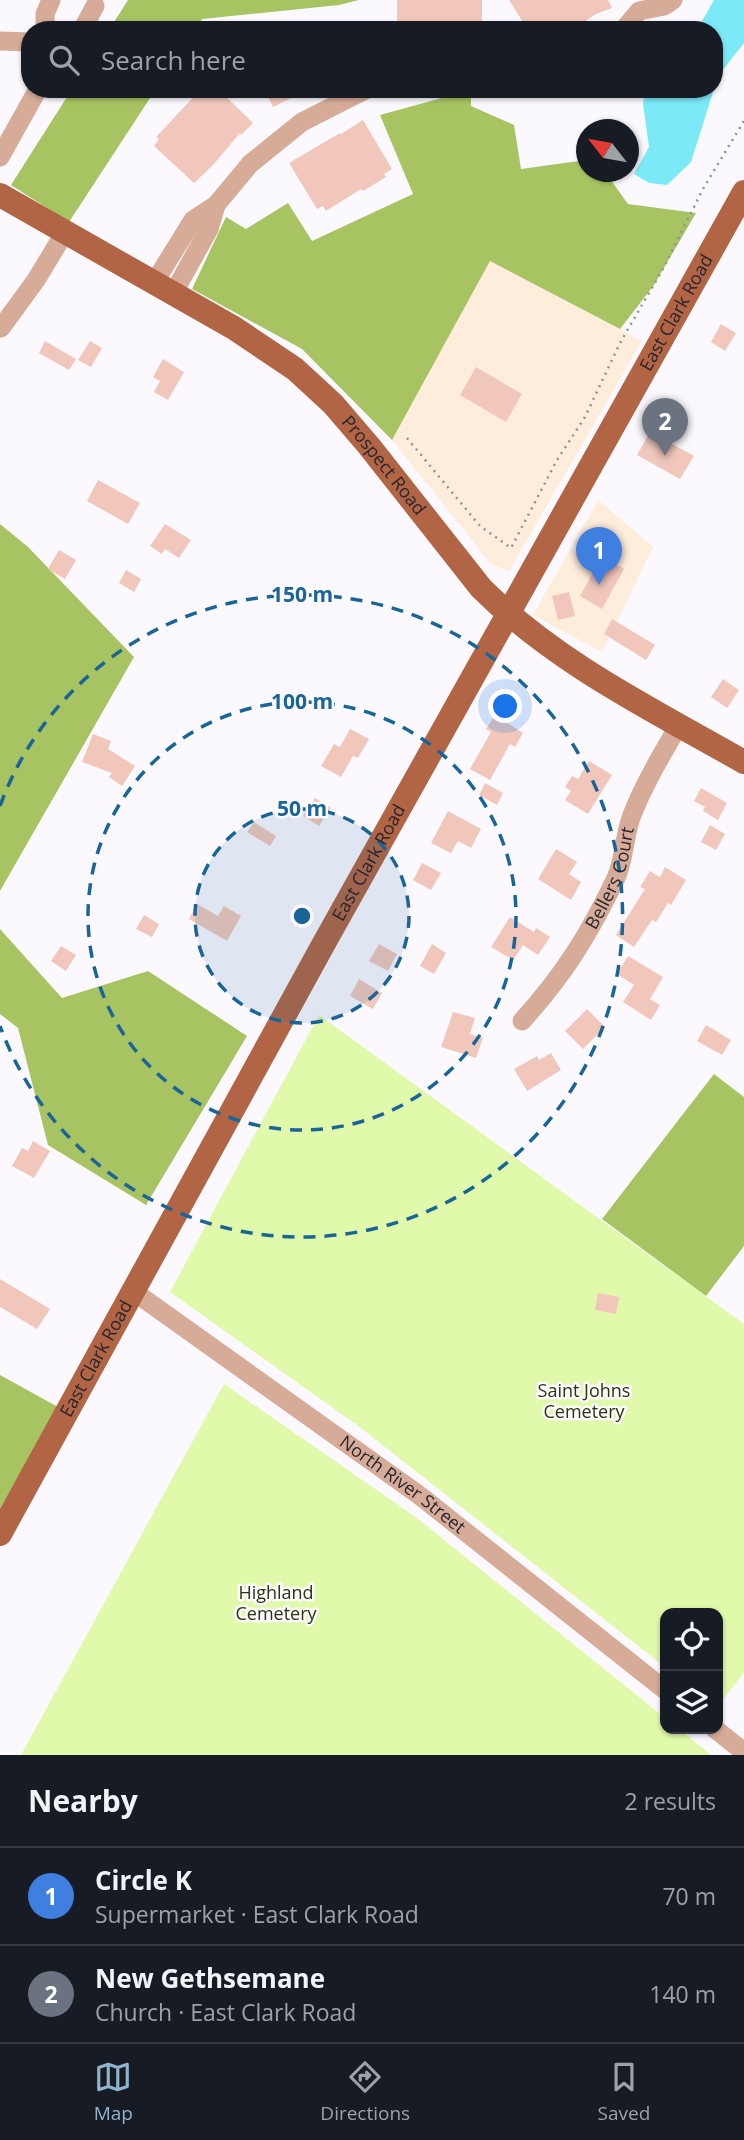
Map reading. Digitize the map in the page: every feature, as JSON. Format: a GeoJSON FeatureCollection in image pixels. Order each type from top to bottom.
{"type":"FeatureCollection","features":[{"type":"Feature","properties":{"kind":"main road","name":"East Clark Road"},"geometry":{"type":"LineString","coordinates":[[0,1534],[507,614],[744,192]]}},
{"type":"Feature","properties":{"kind":"main road","name":"Prospect Road"},"geometry":{"type":"LineString","coordinates":[[0,195],[234,328],[295,369],[332,404],[369,446],[481,588],[507,614],[585,671],[744,762]]}},
{"type":"Feature","properties":{"kind":"street"},"geometry":{"type":"LineString","coordinates":[[46,21],[51,0]]}},
{"type":"Feature","properties":{"kind":"street"},"geometry":{"type":"LineString","coordinates":[[638,6],[664,6],[673,0]]}},
{"type":"Feature","properties":{"kind":"street"},"geometry":{"type":"LineString","coordinates":[[87,21],[95,6]]}},
{"type":"Feature","properties":{"kind":"street"},"geometry":{"type":"LineString","coordinates":[[0,41],[21,42]]}},
{"type":"Feature","properties":{"kind":"street"},"geometry":{"type":"LineString","coordinates":[[0,157],[33,98]]}},
{"type":"Feature","properties":{"kind":"street"},"geometry":{"type":"LineString","coordinates":[[164,288],[209,229],[216,205],[250,164],[302,122],[349,98]]}},
{"type":"Feature","properties":{"kind":"street"},"geometry":{"type":"LineString","coordinates":[[1,328],[36,280],[65,232]]}},
{"type":"Feature","properties":{"kind":"street","name":"Bellers Court"},"geometry":{"type":"LineString","coordinates":[[522,1021],[572,961],[617,875],[631,818],[660,757],[679,725]]}},
{"type":"Feature","properties":{"kind":"street","name":"North River Street"},"geometry":{"type":"LineString","coordinates":[[133,1291],[419,1495],[660,1686]]}},
{"type":"Feature","properties":{"kind":"street"},"geometry":{"type":"LineString","coordinates":[[721,1734],[744,1752]]}},
{"type":"Feature","properties":{"kind":"path"},"geometry":{"type":"LineString","coordinates":[[407,438],[480,526],[512,548],[557,460],[584,417],[620,342],[744,121]]}},
{"type":"Feature","properties":{"kind":"shaded area"},"geometry":{"type":"Polygon","coordinates":[[[490,261],[642,341],[509,571],[491,564],[392,440],[490,261]]]}},
{"type":"Feature","properties":{"kind":"shaded area"},"geometry":{"type":"Polygon","coordinates":[[[598,500],[653,547],[602,652],[533,615],[598,500]]]}},
{"type":"Feature","properties":{"kind":"green space"},"geometry":{"type":"Polygon","coordinates":[[[128,0],[359,0],[339,5],[201,21],[115,21],[128,0]]]}},
{"type":"Feature","properties":{"kind":"green space"},"geometry":{"type":"Polygon","coordinates":[[[66,98],[150,98],[69,222],[11,185],[66,98]]]}},
{"type":"Feature","properties":{"kind":"green space"},"geometry":{"type":"Polygon","coordinates":[[[442,98],[471,98],[471,106],[514,125],[521,169],[576,161],[576,182],[612,182],[628,204],[696,213],[654,285],[620,329],[490,261],[392,440],[302,349],[192,289],[226,217],[246,229],[288,203],[312,241],[413,194],[380,115],[442,98]]]}},
{"type":"Feature","properties":{"kind":"green space"},"geometry":{"type":"Polygon","coordinates":[[[0,524],[28,547],[134,657],[0,891],[0,524]]]}},
{"type":"Feature","properties":{"kind":"green space"},"geometry":{"type":"Polygon","coordinates":[[[0,929],[62,998],[148,971],[247,1036],[146,1205],[48,1145],[18,1028],[0,1014],[0,929]]]}},
{"type":"Feature","properties":{"kind":"green space","name":"Saint Johns Cemetery"},"geometry":{"type":"Polygon","coordinates":[[[319,1015],[744,1324],[744,1672],[723,1700],[723,1608],[660,1608],[660,1663],[357,1425],[170,1292],[319,1015]]]}},
{"type":"Feature","properties":{"kind":"green space"},"geometry":{"type":"Polygon","coordinates":[[[714,1074],[744,1097],[744,1246],[706,1296],[602,1219],[714,1074]]]}},
{"type":"Feature","properties":{"kind":"green space"},"geometry":{"type":"Polygon","coordinates":[[[0,1375],[58,1407],[0,1509],[0,1375]]]}},
{"type":"Feature","properties":{"kind":"green space","name":"Highland Cemetery"},"geometry":{"type":"Polygon","coordinates":[[[224,1384],[417,1518],[660,1714],[660,1734],[685,1734],[711,1755],[21,1755],[224,1384]]]}},
{"type":"Feature","properties":{"kind":"water"},"geometry":{"type":"Polygon","coordinates":[[[714,0],[744,0],[744,43],[723,70],[723,21],[702,21],[714,0]]]}},
{"type":"Feature","properties":{"kind":"water"},"geometry":{"type":"Polygon","coordinates":[[[644,98],[711,98],[691,162],[667,185],[649,183],[639,177],[639,165],[649,147],[644,98]]]}},
{"type":"Feature","properties":{"kind":"building"},"geometry":{"type":"Polygon","coordinates":[[[397,0],[482,0],[482,21],[397,21],[397,0]]]}},
{"type":"Feature","properties":{"kind":"building"},"geometry":{"type":"Polygon","coordinates":[[[509,0],[608,0],[612,8],[586,21],[522,21],[509,0]]]}},
{"type":"Feature","properties":{"kind":"building"},"geometry":{"type":"Polygon","coordinates":[[[193,98],[227,98],[253,123],[241,135],[240,133],[194,183],[154,146],[159,139],[156,137],[193,98]]]}},
{"type":"Feature","properties":{"kind":"building"},"geometry":{"type":"Polygon","coordinates":[[[268,98],[291,98],[273,107],[268,98]]]}},
{"type":"Feature","properties":{"kind":"building"},"geometry":{"type":"Polygon","coordinates":[[[363,120],[392,169],[384,174],[386,177],[326,211],[323,206],[317,209],[289,163],[363,120]]]}},
{"type":"Feature","properties":{"kind":"building"},"geometry":{"type":"Polygon","coordinates":[[[721,324],[736,333],[725,351],[711,342],[721,324]]]}},
{"type":"Feature","properties":{"kind":"building"},"geometry":{"type":"Polygon","coordinates":[[[45,341],[76,359],[69,370],[39,353],[45,341]]]}},
{"type":"Feature","properties":{"kind":"building"},"geometry":{"type":"Polygon","coordinates":[[[90,341],[102,348],[91,367],[78,360],[90,341]]]}},
{"type":"Feature","properties":{"kind":"building"},"geometry":{"type":"Polygon","coordinates":[[[163,359],[184,372],[168,400],[154,392],[160,381],[153,377],[163,359]]]}},
{"type":"Feature","properties":{"kind":"building"},"geometry":{"type":"Polygon","coordinates":[[[476,367],[522,394],[506,422],[460,395],[476,367]]]}},
{"type":"Feature","properties":{"kind":"building"},"geometry":{"type":"Polygon","coordinates":[[[650,432],[694,456],[680,479],[637,455],[650,432]]]}},
{"type":"Feature","properties":{"kind":"building"},"geometry":{"type":"Polygon","coordinates":[[[98,480],[140,503],[128,524],[87,501],[98,480]]]}},
{"type":"Feature","properties":{"kind":"building"},"geometry":{"type":"Polygon","coordinates":[[[165,524],[191,540],[179,558],[165,549],[162,554],[150,546],[165,524]]]}},
{"type":"Feature","properties":{"kind":"building"},"geometry":{"type":"Polygon","coordinates":[[[59,550],[76,560],[65,579],[48,569],[59,550]]]}},
{"type":"Feature","properties":{"kind":"building"},"geometry":{"type":"Polygon","coordinates":[[[602,556],[624,569],[602,609],[580,596],[602,556]]]}},
{"type":"Feature","properties":{"kind":"building"},"geometry":{"type":"Polygon","coordinates":[[[126,570],[141,579],[134,592],[119,583],[126,570]]]}},
{"type":"Feature","properties":{"kind":"building"},"geometry":{"type":"Polygon","coordinates":[[[569,592],[575,616],[558,620],[552,596],[569,592]]]}},
{"type":"Feature","properties":{"kind":"building"},"geometry":{"type":"Polygon","coordinates":[[[612,619],[655,645],[646,660],[604,634],[612,619]]]}},
{"type":"Feature","properties":{"kind":"building"},"geometry":{"type":"Polygon","coordinates":[[[723,679],[739,690],[727,708],[711,697],[723,679]]]}},
{"type":"Feature","properties":{"kind":"building"},"geometry":{"type":"Polygon","coordinates":[[[495,715],[523,733],[515,747],[510,744],[490,780],[470,769],[491,732],[486,729],[495,715]]]}},
{"type":"Feature","properties":{"kind":"building"},"geometry":{"type":"Polygon","coordinates":[[[350,729],[369,739],[358,758],[353,756],[341,777],[321,766],[334,744],[340,747],[350,729]]]}},
{"type":"Feature","properties":{"kind":"building"},"geometry":{"type":"Polygon","coordinates":[[[93,734],[111,741],[108,749],[135,766],[122,786],[109,777],[112,773],[82,762],[93,734]]]}},
{"type":"Feature","properties":{"kind":"building"},"geometry":{"type":"Polygon","coordinates":[[[589,761],[612,775],[588,814],[565,800],[571,791],[565,787],[572,776],[578,779],[589,761]]]}},
{"type":"Feature","properties":{"kind":"building"},"geometry":{"type":"Polygon","coordinates":[[[485,783],[503,793],[497,805],[479,795],[485,783]]]}},
{"type":"Feature","properties":{"kind":"building"},"geometry":{"type":"Polygon","coordinates":[[[701,788],[727,803],[718,820],[703,811],[705,807],[694,801],[701,788]]]}},
{"type":"Feature","properties":{"kind":"building"},"geometry":{"type":"Polygon","coordinates":[[[315,798],[331,808],[319,826],[303,816],[315,798]]]}},
{"type":"Feature","properties":{"kind":"building"},"geometry":{"type":"Polygon","coordinates":[[[448,811],[481,829],[471,848],[458,841],[451,853],[431,843],[448,811]]]}},
{"type":"Feature","properties":{"kind":"building"},"geometry":{"type":"Polygon","coordinates":[[[254,822],[276,836],[270,846],[247,832],[254,822]]]}},
{"type":"Feature","properties":{"kind":"building"},"geometry":{"type":"Polygon","coordinates":[[[710,825],[725,834],[716,850],[701,842],[710,825]]]}},
{"type":"Feature","properties":{"kind":"building"},"geometry":{"type":"Polygon","coordinates":[[[556,849],[577,862],[569,874],[581,882],[571,900],[538,879],[556,849]]]}},
{"type":"Feature","properties":{"kind":"building"},"geometry":{"type":"Polygon","coordinates":[[[422,863],[441,873],[431,890],[413,880],[422,863]]]}},
{"type":"Feature","properties":{"kind":"building"},"geometry":{"type":"Polygon","coordinates":[[[665,867],[686,880],[671,905],[668,903],[656,922],[652,920],[634,947],[616,935],[645,889],[640,887],[650,871],[660,877],[665,867]]]}},
{"type":"Feature","properties":{"kind":"building"},"geometry":{"type":"Polygon","coordinates":[[[197,904],[218,916],[224,906],[241,916],[227,941],[189,919],[197,904]]]}},
{"type":"Feature","properties":{"kind":"building"},"geometry":{"type":"Polygon","coordinates":[[[144,915],[159,924],[152,937],[136,929],[144,915]]]}},
{"type":"Feature","properties":{"kind":"building"},"geometry":{"type":"Polygon","coordinates":[[[510,917],[534,932],[536,928],[550,937],[538,955],[523,945],[513,960],[491,947],[510,917]]]}},
{"type":"Feature","properties":{"kind":"building"},"geometry":{"type":"Polygon","coordinates":[[[379,944],[397,954],[388,971],[369,961],[379,944]]]}},
{"type":"Feature","properties":{"kind":"building"},"geometry":{"type":"Polygon","coordinates":[[[432,944],[446,953],[434,974],[420,966],[432,944]]]}},
{"type":"Feature","properties":{"kind":"building"},"geometry":{"type":"Polygon","coordinates":[[[61,946],[76,955],[66,971],[51,961],[61,946]]]}},
{"type":"Feature","properties":{"kind":"building"},"geometry":{"type":"Polygon","coordinates":[[[628,956],[663,977],[650,999],[660,1005],[651,1020],[623,1002],[634,985],[617,974],[628,956]]]}},
{"type":"Feature","properties":{"kind":"building"},"geometry":{"type":"Polygon","coordinates":[[[359,979],[382,993],[373,1009],[350,996],[359,979]]]}},
{"type":"Feature","properties":{"kind":"building"},"geometry":{"type":"Polygon","coordinates":[[[587,1009],[605,1027],[583,1049],[565,1031],[587,1009]]]}},
{"type":"Feature","properties":{"kind":"building"},"geometry":{"type":"Polygon","coordinates":[[[453,1012],[475,1018],[470,1034],[483,1038],[476,1058],[441,1047],[453,1012]]]}},
{"type":"Feature","properties":{"kind":"building"},"geometry":{"type":"Polygon","coordinates":[[[706,1025],[731,1040],[722,1055],[697,1041],[706,1025]]]}},
{"type":"Feature","properties":{"kind":"building"},"geometry":{"type":"Polygon","coordinates":[[[551,1053],[561,1070],[527,1091],[514,1069],[537,1056],[539,1060],[551,1053]]]}},
{"type":"Feature","properties":{"kind":"building"},"geometry":{"type":"Polygon","coordinates":[[[33,1141],[50,1151],[34,1178],[12,1166],[22,1148],[28,1151],[33,1141]]]}},
{"type":"Feature","properties":{"kind":"building"},"geometry":{"type":"Polygon","coordinates":[[[0,1279],[50,1309],[37,1329],[0,1307],[0,1279]]]}},
{"type":"Feature","properties":{"kind":"building"},"geometry":{"type":"Polygon","coordinates":[[[598,1293],[619,1297],[616,1314],[595,1310],[598,1293]]]}},
{"type":"Feature","properties":{"kind":"place","name":"New Gethsemane"},"geometry":{"type":"Point","coordinates":[665,456]}},
{"type":"Feature","properties":{"kind":"place","name":"Circle K"},"geometry":{"type":"Point","coordinates":[599,585]}}]}
